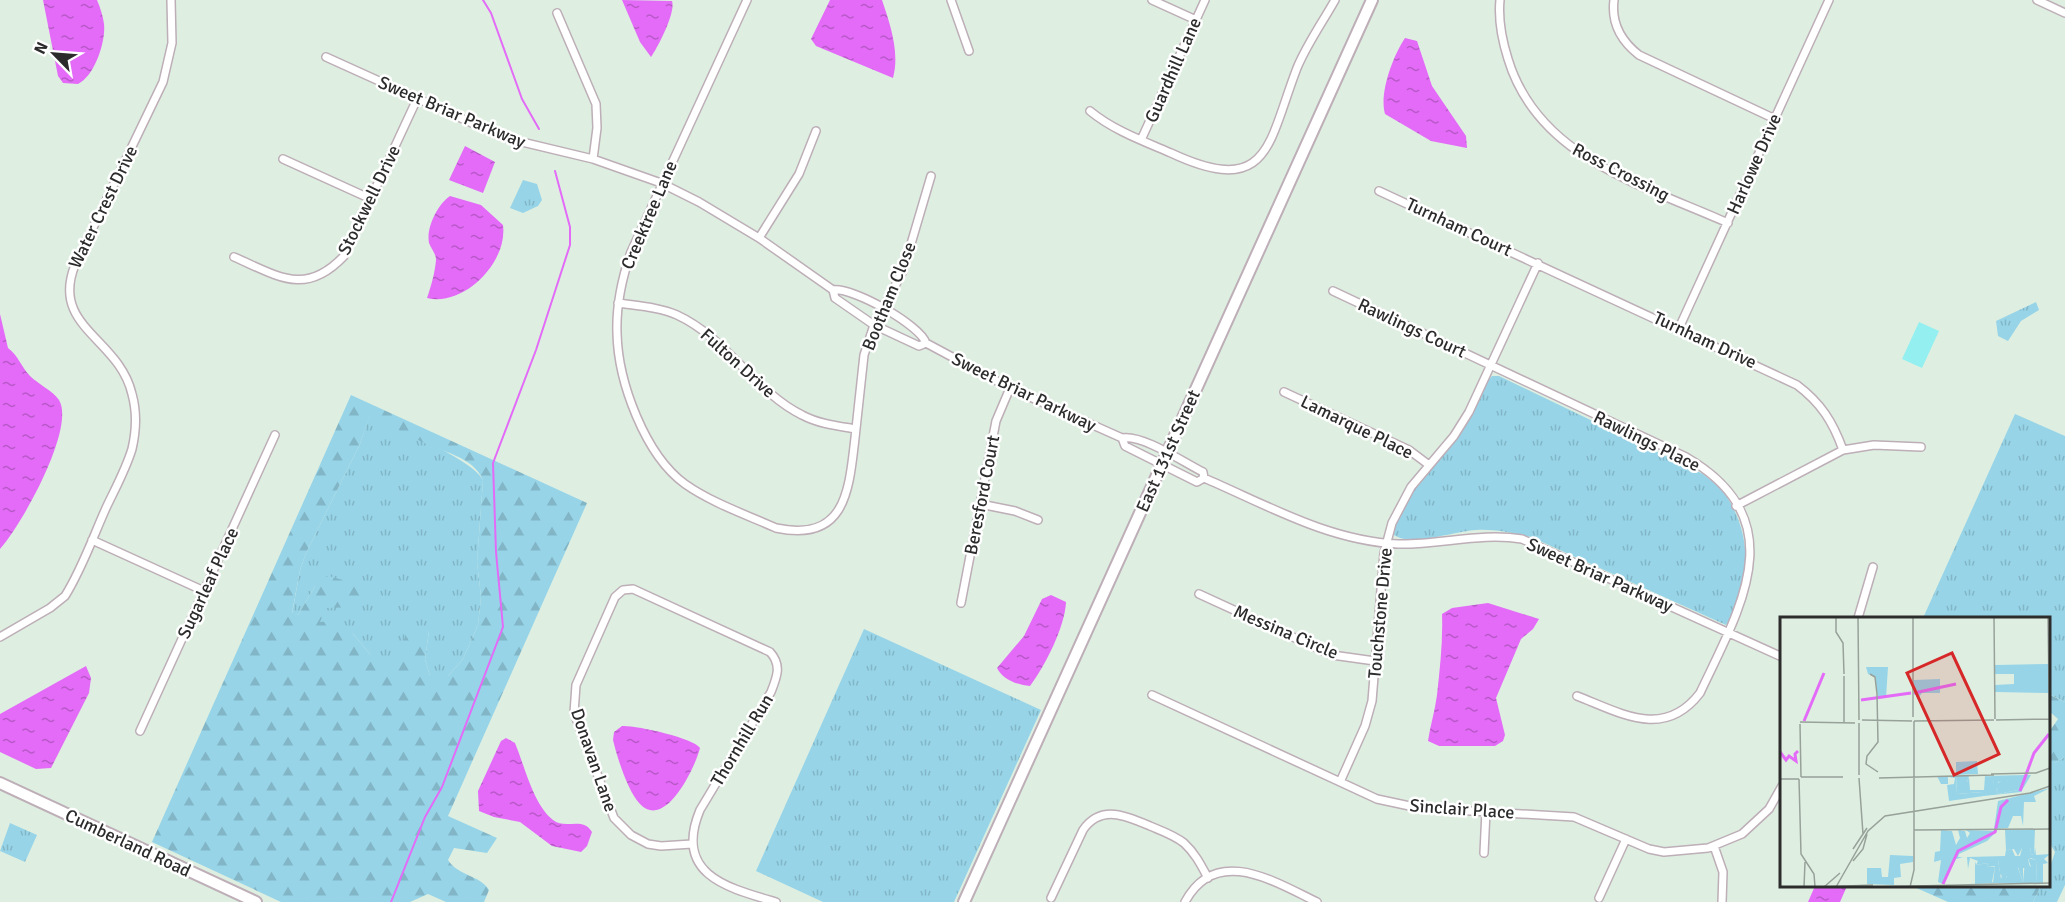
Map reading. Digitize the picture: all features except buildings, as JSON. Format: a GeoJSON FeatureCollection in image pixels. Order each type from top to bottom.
{"type":"FeatureCollection","features":[{"type":"Feature","properties":{"kind":"street","name":"Water Crest Drive"},"geometry":{"type":"LineString","coordinates":[[0,637],[50,608],[65,596],[132,450],[135,406],[130,386],[121,366],[77,318],[69,297],[69,284],[75,265],[163,82],[172,43],[171,0]]}},
{"type":"Feature","properties":{"kind":"street","name":"Creektree Lane"},"geometry":{"type":"LineString","coordinates":[[747,0],[631,252],[621,283],[618,303],[617,333],[621,366],[640,424],[653,449],[666,467],[698,492],[777,528],[791,532],[809,530],[830,519]]}},
{"type":"Feature","properties":{"kind":"street"},"geometry":{"type":"LineString","coordinates":[[951,0],[969,51]]}},
{"type":"Feature","properties":{"kind":"street"},"geometry":{"type":"LineString","coordinates":[[1152,0],[1196,20]]}},
{"type":"Feature","properties":{"kind":"street","name":"Guardhill Lane"},"geometry":{"type":"LineString","coordinates":[[1141,140],[1204,0]]}},
{"type":"Feature","properties":{"kind":"street"},"geometry":{"type":"LineString","coordinates":[[1090,111],[1103,122],[1199,166],[1216,170],[1245,166],[1262,155],[1272,141],[1299,64],[1335,0]]}},
{"type":"Feature","properties":{"kind":"street","name":"East 131st Street"},"geometry":{"type":"LineString","coordinates":[[964,902],[1372,0]]}},
{"type":"Feature","properties":{"kind":"street","name":"Ross Crossing"},"geometry":{"type":"LineString","coordinates":[[1500,0],[1504,45],[1514,77],[1543,124],[1573,150],[1597,164],[1728,223]]}},
{"type":"Feature","properties":{"kind":"street"},"geometry":{"type":"LineString","coordinates":[[1614,0],[1616,26],[1621,38],[1639,55],[1775,119]]}},
{"type":"Feature","properties":{"kind":"street","name":"Harlowe Drive"},"geometry":{"type":"LineString","coordinates":[[1679,328],[1829,0]]}},
{"type":"Feature","properties":{"kind":"street"},"geometry":{"type":"LineString","coordinates":[[2037,0],[2065,13]]}},
{"type":"Feature","properties":{"kind":"street"},"geometry":{"type":"LineString","coordinates":[[557,14],[596,104],[597,128],[593,159]]}},
{"type":"Feature","properties":{"kind":"street","name":"Sweet Briar Parkway"},"geometry":{"type":"LineString","coordinates":[[326,57],[505,138],[593,159],[661,183],[699,202],[759,238],[834,290],[842,289],[883,308],[924,335],[926,344]]}},
{"type":"Feature","properties":{"kind":"street","name":"Stockwell Drive"},"geometry":{"type":"LineString","coordinates":[[234,257],[289,281],[312,278],[333,268],[344,256],[417,99]]}},
{"type":"Feature","properties":{"kind":"street"},"geometry":{"type":"LineString","coordinates":[[759,238],[799,174],[816,131]]}},
{"type":"Feature","properties":{"kind":"street"},"geometry":{"type":"LineString","coordinates":[[284,159],[371,199]]}},
{"type":"Feature","properties":{"kind":"street","name":"Bootham Close"},"geometry":{"type":"LineString","coordinates":[[830,519],[847,497],[850,487],[864,355],[874,325],[903,272],[931,176]]}},
{"type":"Feature","properties":{"kind":"street","name":"Turnham Court"},"geometry":{"type":"LineString","coordinates":[[1379,191],[1538,263]]}},
{"type":"Feature","properties":{"kind":"street","name":"Turnham Drive"},"geometry":{"type":"LineString","coordinates":[[1538,263],[1797,385],[1820,405],[1834,427],[1843,450]]}},
{"type":"Feature","properties":{"kind":"street","name":"Touchstone Drive"},"geometry":{"type":"LineString","coordinates":[[1340,782],[1368,717],[1386,543],[1401,504],[1464,422],[1538,263]]}},
{"type":"Feature","properties":{"kind":"street","name":"Sweet Briar Parkway"},"geometry":{"type":"LineString","coordinates":[[834,290],[835,298],[874,325],[919,346],[926,344],[1010,388],[1122,438],[1130,437],[1197,482],[1204,478]]}},
{"type":"Feature","properties":{"kind":"street","name":"Rawlings Court"},"geometry":{"type":"LineString","coordinates":[[1333,291],[1490,365]]}},
{"type":"Feature","properties":{"kind":"street","name":"Fulton Drive"},"geometry":{"type":"LineString","coordinates":[[618,303],[660,309],[688,320],[712,337],[790,408],[815,421],[856,429]]}},
{"type":"Feature","properties":{"kind":"street","name":"Rawlings Place"},"geometry":{"type":"LineString","coordinates":[[1490,365],[1694,462],[1717,480],[1736,506],[1745,527],[1750,562],[1748,583],[1700,693],[1676,715],[1655,720],[1640,719],[1577,696]]}},
{"type":"Feature","properties":{"kind":"street","name":"Beresford Court"},"geometry":{"type":"LineString","coordinates":[[961,603],[996,421],[1010,388]]}},
{"type":"Feature","properties":{"kind":"street","name":"Lamarque Place"},"geometry":{"type":"LineString","coordinates":[[1284,392],[1409,450],[1429,465]]}},
{"type":"Feature","properties":{"kind":"street","name":"Sugarleaf Place"},"geometry":{"type":"LineString","coordinates":[[140,730],[275,435]]}},
{"type":"Feature","properties":{"kind":"street","name":"Sweet Briar Parkway"},"geometry":{"type":"LineString","coordinates":[[1122,438],[1125,446],[1203,472],[1204,478]]}},
{"type":"Feature","properties":{"kind":"street"},"geometry":{"type":"LineString","coordinates":[[1736,506],[1843,450],[1874,445],[1922,447]]}},
{"type":"Feature","properties":{"kind":"street","name":"Sweet Briar Parkway"},"geometry":{"type":"LineString","coordinates":[[1204,478],[1333,533],[1386,543],[1501,537],[1522,539],[1780,656]]}},
{"type":"Feature","properties":{"kind":"street"},"geometry":{"type":"LineString","coordinates":[[980,504],[1016,511],[1038,520]]}},
{"type":"Feature","properties":{"kind":"street"},"geometry":{"type":"LineString","coordinates":[[92,540],[204,591]]}},
{"type":"Feature","properties":{"kind":"street"},"geometry":{"type":"LineString","coordinates":[[1858,617],[1873,567]]}},
{"type":"Feature","properties":{"kind":"street","name":"Thornhill Run"},"geometry":{"type":"LineString","coordinates":[[623,590],[633,589],[770,652],[776,659],[778,674],[771,692],[700,810],[695,821],[693,844]]}},
{"type":"Feature","properties":{"kind":"street","name":"Donavan Lane"},"geometry":{"type":"LineString","coordinates":[[623,590],[615,597],[576,685],[574,713],[614,818],[631,835],[648,844],[661,846],[693,844]]}},
{"type":"Feature","properties":{"kind":"street","name":"Messina Circle"},"geometry":{"type":"LineString","coordinates":[[1199,594],[1332,655],[1375,661]]}},
{"type":"Feature","properties":{"kind":"street","name":"Sinclair Place"},"geometry":{"type":"LineString","coordinates":[[1152,695],[1377,799],[1405,806],[1574,817],[1664,852],[1693,851],[1714,846],[1742,834],[1769,809],[1780,790]]}},
{"type":"Feature","properties":{"kind":"street","name":"Cumberland Road"},"geometry":{"type":"LineString","coordinates":[[0,783],[256,902]]}},
{"type":"Feature","properties":{"kind":"street"},"geometry":{"type":"LineString","coordinates":[[1484,854],[1486,811]]}},
{"type":"Feature","properties":{"kind":"street"},"geometry":{"type":"LineString","coordinates":[[1051,898],[1083,830],[1091,820],[1105,814],[1126,815],[1178,839],[1192,852],[1208,878]]}},
{"type":"Feature","properties":{"kind":"street"},"geometry":{"type":"LineString","coordinates":[[1599,898],[1626,839]]}},
{"type":"Feature","properties":{"kind":"street"},"geometry":{"type":"LineString","coordinates":[[693,844],[704,871],[724,886],[776,902]]}},
{"type":"Feature","properties":{"kind":"street"},"geometry":{"type":"LineString","coordinates":[[1714,846],[1723,872],[1722,902]]}},
{"type":"Feature","properties":{"kind":"street"},"geometry":{"type":"LineString","coordinates":[[1185,902],[1197,886],[1208,878],[1222,872],[1244,871],[1317,902]]}},
{"type":"Feature","properties":{"kind":"green space"},"geometry":{"type":"Polygon","coordinates":[[[523,180],[537,184],[542,200],[538,206],[523,213],[510,208],[523,180]]]}},
{"type":"Feature","properties":{"kind":"green space"},"geometry":{"type":"Polygon","coordinates":[[[2036,302],[2039,310],[2021,321],[2008,341],[1998,336],[1996,321],[2036,302]]]}},
{"type":"Feature","properties":{"kind":"green space"},"geometry":{"type":"Polygon","coordinates":[[[1492,376],[1499,376],[1703,474],[1722,490],[1740,524],[1746,559],[1741,593],[1726,625],[1531,537],[1483,530],[1422,539],[1401,538],[1394,535],[1405,504],[1463,427],[1492,376]]]}},
{"type":"Feature","properties":{"kind":"green space"},"geometry":{"type":"Polygon","coordinates":[[[351,395],[587,503],[448,816],[497,838],[487,853],[454,848],[448,860],[457,869],[485,885],[489,890],[484,902],[446,902],[428,894],[410,902],[281,902],[152,842],[351,395]],[[370,415],[360,444],[306,553],[300,570],[292,613],[298,615],[315,586],[328,576],[366,586],[357,607],[326,608],[320,622],[341,620],[370,654],[387,656],[396,670],[406,633],[429,631],[425,659],[430,676],[448,676],[463,659],[478,625],[481,597],[477,562],[483,480],[479,472],[464,460],[420,441],[370,415]]]}},
{"type":"Feature","properties":{"kind":"green space"},"geometry":{"type":"Polygon","coordinates":[[[370,414],[450,454],[477,472],[483,480],[477,562],[481,597],[478,625],[463,659],[448,676],[430,676],[425,659],[429,631],[396,671],[370,654],[353,634],[319,622],[325,608],[315,586],[298,615],[292,614],[300,570],[306,553],[360,444],[370,414]]]}},
{"type":"Feature","properties":{"kind":"green space"},"geometry":{"type":"Polygon","coordinates":[[[2015,414],[2065,436],[2065,702],[2050,694],[2050,617],[1923,617],[2015,414]]]}},
{"type":"Feature","properties":{"kind":"green space"},"geometry":{"type":"Polygon","coordinates":[[[864,629],[1041,710],[954,902],[823,902],[756,871],[864,629]]]}},
{"type":"Feature","properties":{"kind":"green space"},"geometry":{"type":"Polygon","coordinates":[[[2050,695],[2065,702],[2065,757],[2054,763],[2056,773],[2052,783],[2050,782],[2050,731],[2058,719],[2050,712],[2050,695]]]}},
{"type":"Feature","properties":{"kind":"green space"},"geometry":{"type":"Polygon","coordinates":[[[2065,757],[2065,885],[2057,902],[2033,902],[2040,887],[2050,887],[2050,867],[2055,852],[2050,844],[2050,781],[2052,782],[2054,763],[2065,757]]]}},
{"type":"Feature","properties":{"kind":"green space"},"geometry":{"type":"Polygon","coordinates":[[[10,823],[37,835],[25,862],[0,851],[10,823]]]}},
{"type":"Feature","properties":{"kind":"green space"},"geometry":{"type":"Polygon","coordinates":[[[1914,887],[2040,887],[2033,902],[1948,902],[1914,887]]]}},
{"type":"Feature","properties":{"kind":"shaded area"},"geometry":{"type":"Polygon","coordinates":[[[1919,322],[1939,331],[1922,368],[1902,359],[1919,322]]]}},
{"type":"Feature","properties":{"kind":"water"},"geometry":{"type":"Polygon","coordinates":[[[43,0],[97,0],[104,21],[101,48],[90,74],[78,84],[63,83],[58,76],[43,0]]]}},
{"type":"Feature","properties":{"kind":"water"},"geometry":{"type":"Polygon","coordinates":[[[622,0],[672,1],[669,21],[651,57],[640,42],[622,0]]]}},
{"type":"Feature","properties":{"kind":"water"},"geometry":{"type":"Polygon","coordinates":[[[830,0],[882,0],[895,48],[893,78],[816,46],[811,39],[830,0]]]}},
{"type":"Feature","properties":{"kind":"water"},"geometry":{"type":"Polygon","coordinates":[[[1405,38],[1417,41],[1432,86],[1466,136],[1467,148],[1431,141],[1385,114],[1384,96],[1388,75],[1405,38]]]}},
{"type":"Feature","properties":{"kind":"water"},"geometry":{"type":"Polygon","coordinates":[[[465,146],[495,162],[483,193],[449,180],[465,146]]]}},
{"type":"Feature","properties":{"kind":"water"},"geometry":{"type":"Polygon","coordinates":[[[450,196],[481,205],[503,225],[503,239],[491,267],[469,289],[455,296],[441,299],[427,298],[436,260],[429,243],[429,230],[437,210],[450,196]]]}},
{"type":"Feature","properties":{"kind":"water"},"geometry":{"type":"Polygon","coordinates":[[[0,314],[8,348],[30,376],[59,400],[62,413],[60,432],[44,476],[20,520],[0,549],[0,314]]]}},
{"type":"Feature","properties":{"kind":"water"},"geometry":{"type":"Polygon","coordinates":[[[1051,595],[1066,602],[1062,623],[1053,646],[1030,686],[1011,681],[997,668],[1024,636],[1042,599],[1051,595]]]}},
{"type":"Feature","properties":{"kind":"water"},"geometry":{"type":"Polygon","coordinates":[[[1488,603],[1539,619],[1533,629],[1521,639],[1496,698],[1505,735],[1503,741],[1495,746],[1439,746],[1428,741],[1438,685],[1442,614],[1452,608],[1488,603]]]}},
{"type":"Feature","properties":{"kind":"water"},"geometry":{"type":"Polygon","coordinates":[[[86,666],[91,678],[89,693],[51,768],[36,769],[0,752],[0,714],[86,666]]]}},
{"type":"Feature","properties":{"kind":"water"},"geometry":{"type":"Polygon","coordinates":[[[622,726],[676,736],[700,748],[686,780],[669,803],[660,809],[650,810],[640,804],[627,783],[613,740],[614,732],[622,726]]]}},
{"type":"Feature","properties":{"kind":"water"},"geometry":{"type":"Polygon","coordinates":[[[506,738],[515,743],[530,784],[546,813],[558,823],[584,825],[592,832],[587,846],[581,852],[552,846],[520,822],[494,817],[479,811],[478,791],[501,741],[506,738]]]}},
{"type":"Feature","properties":{"kind":"water"},"geometry":{"type":"Polygon","coordinates":[[[1815,887],[1847,887],[1840,902],[1808,902],[1815,887]]]}},
{"type":"Feature","properties":{"kind":"waterway"},"geometry":{"type":"LineString","coordinates":[[483,0],[491,13],[522,99],[539,129]]}},
{"type":"Feature","properties":{"kind":"waterway"},"geometry":{"type":"LineString","coordinates":[[391,902],[425,817],[442,787],[503,627],[496,552],[493,463],[536,350],[570,245],[570,227],[555,171]]}}]}
